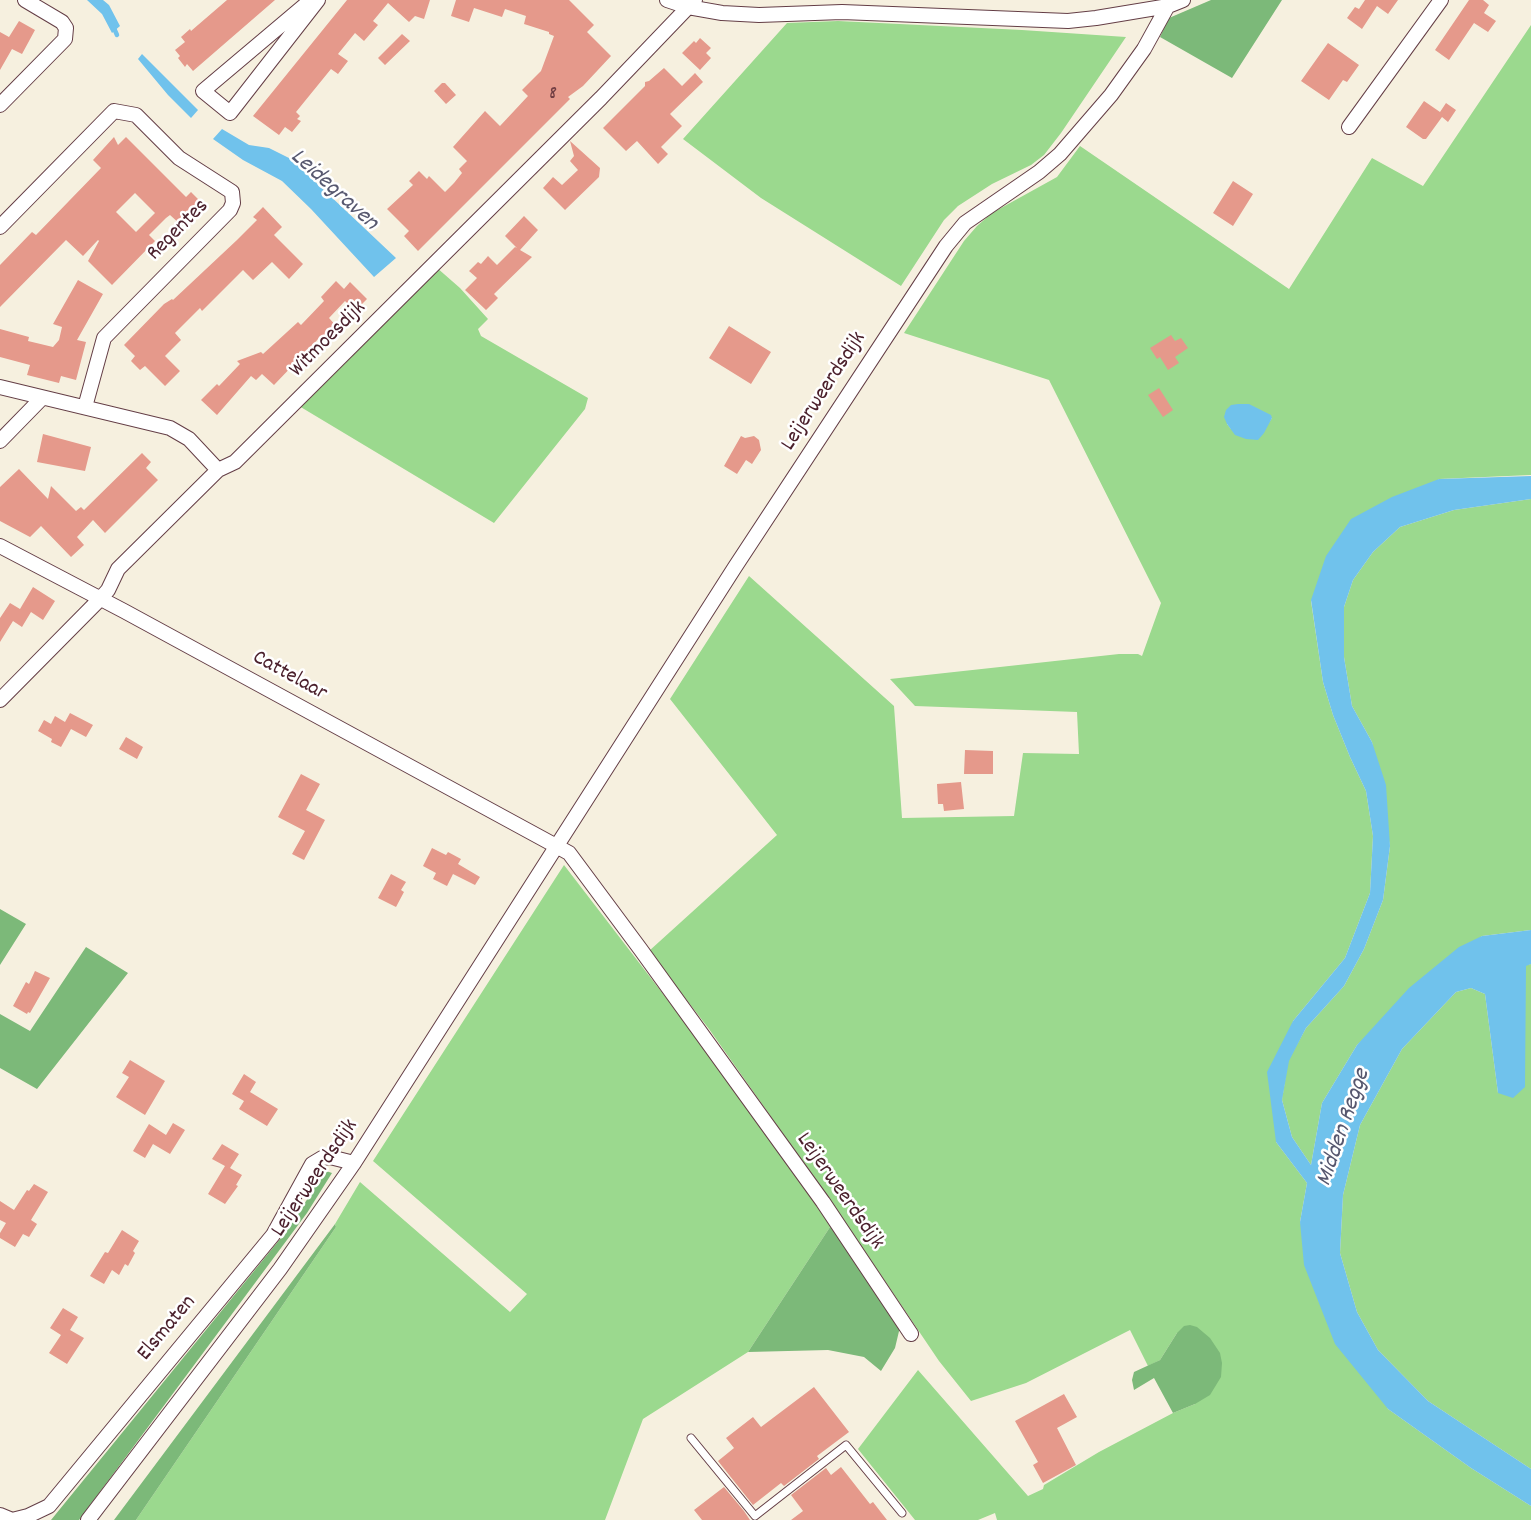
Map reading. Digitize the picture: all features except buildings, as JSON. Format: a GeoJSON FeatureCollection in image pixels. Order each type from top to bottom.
{"type":"FeatureCollection","features":[{"type":"Feature","properties":{"kind":"street"},"geometry":{"type":"LineString","coordinates":[[0,105],[61,45],[66,35],[66,28],[62,22],[25,0]]}},
{"type":"Feature","properties":{"kind":"street"},"geometry":{"type":"LineString","coordinates":[[311,0],[202,91],[230,113],[318,0]]}},
{"type":"Feature","properties":{"kind":"street"},"geometry":{"type":"LineString","coordinates":[[667,0],[692,3],[722,13],[759,15],[842,12],[1068,21],[1096,18],[1183,0]]}},
{"type":"Feature","properties":{"kind":"street"},"geometry":{"type":"LineString","coordinates":[[1349,127],[1441,0]]}},
{"type":"Feature","properties":{"kind":"street","name":"Witmoesdijk"},"geometry":{"type":"LineString","coordinates":[[0,700],[100,599],[108,590],[118,569],[218,470],[235,462],[600,98],[692,3]]}},
{"type":"Feature","properties":{"kind":"street","name":"Leijerweerdsdijk"},"geometry":{"type":"LineString","coordinates":[[88,1520],[280,1269],[354,1163],[735,567],[946,246],[965,223],[1060,154],[1112,95],[1144,49],[1170,3]]}},
{"type":"Feature","properties":{"kind":"street","name":"Regentes"},"geometry":{"type":"LineString","coordinates":[[0,227],[114,111],[136,115],[179,158],[232,192],[233,203],[230,210],[104,338],[85,407]]}},
{"type":"Feature","properties":{"kind":"street"},"geometry":{"type":"LineString","coordinates":[[0,387],[170,428],[189,439],[218,470]]}},
{"type":"Feature","properties":{"kind":"street"},"geometry":{"type":"LineString","coordinates":[[0,441],[42,398]]}},
{"type":"Feature","properties":{"kind":"street","name":"Cattelaar"},"geometry":{"type":"LineString","coordinates":[[0,546],[557,847]]}},
{"type":"Feature","properties":{"kind":"street","name":"Leijerweerdsdijk"},"geometry":{"type":"LineString","coordinates":[[557,847],[568,853],[647,959],[823,1202],[911,1334]]}},
{"type":"Feature","properties":{"kind":"street","name":"Elsmaten"},"geometry":{"type":"LineString","coordinates":[[0,1515],[12,1520],[48,1506],[273,1235],[312,1164],[321,1158],[330,1157],[354,1163]]}},
{"type":"Feature","properties":{"kind":"lane"},"geometry":{"type":"LineString","coordinates":[[691,1438],[755,1516],[846,1445],[902,1513]]}},
{"type":"Feature","properties":{"kind":"green space"},"geometry":{"type":"Polygon","coordinates":[[[1211,0],[1282,0],[1232,78],[1160,37],[1169,18],[1211,0]]]}},
{"type":"Feature","properties":{"kind":"green space"},"geometry":{"type":"Polygon","coordinates":[[[838,21],[1126,37],[1044,155],[1031,165],[992,184],[958,206],[944,220],[901,286],[761,198],[683,139],[787,23],[838,21]]]}},
{"type":"Feature","properties":{"kind":"green space"},"geometry":{"type":"Polygon","coordinates":[[[1531,25],[1531,475],[1439,479],[1311,601],[1323,682],[1333,715],[1366,791],[1373,836],[1370,893],[1345,958],[1293,1021],[1276,1142],[1307,1183],[1300,1222],[1388,1409],[1471,1468],[1531,1506],[1531,1520],[997,1520],[995,1513],[978,1520],[915,1520],[858,1449],[918,1370],[1028,1496],[1043,1489],[1044,1485],[1099,1452],[1195,1404],[1177,1333],[1160,1360],[1148,1366],[1130,1330],[1026,1383],[971,1401],[939,1361],[839,1213],[709,1029],[649,951],[777,835],[670,699],[749,576],[894,706],[902,818],[1014,816],[1023,753],[1079,754],[1077,712],[915,706],[890,679],[1119,654],[1142,656],[1161,603],[1049,380],[904,333],[964,241],[977,226],[992,213],[1057,177],[1080,146],[1289,289],[1372,158],[1423,186],[1531,25]],[[1272,418],[1227,424],[1231,429],[1268,424],[1272,418]]]}},
{"type":"Feature","properties":{"kind":"green space"},"geometry":{"type":"Polygon","coordinates":[[[436,267],[460,288],[488,319],[478,329],[481,336],[588,398],[585,409],[494,523],[299,406],[436,267]]]}},
{"type":"Feature","properties":{"kind":"green space"},"geometry":{"type":"Polygon","coordinates":[[[1531,499],[1531,930],[1482,936],[1357,1045],[1322,1103],[1311,1165],[1292,1137],[1282,1100],[1288,1061],[1306,1028],[1344,986],[1364,949],[1383,900],[1390,846],[1372,742],[1352,706],[1344,657],[1344,607],[1353,580],[1373,552],[1400,527],[1454,510],[1531,499]]]}},
{"type":"Feature","properties":{"kind":"green space"},"geometry":{"type":"Polygon","coordinates":[[[564,865],[700,1042],[832,1224],[748,1352],[643,1419],[605,1520],[136,1520],[336,1227],[335,1224],[360,1182],[510,1312],[527,1294],[373,1161],[564,865]]]}},
{"type":"Feature","properties":{"kind":"green space"},"geometry":{"type":"Polygon","coordinates":[[[0,909],[26,924],[0,965],[0,909]]]}},
{"type":"Feature","properties":{"kind":"green space"},"geometry":{"type":"Polygon","coordinates":[[[86,947],[128,973],[37,1089],[0,1068],[0,1014],[30,1031],[86,947]]]}},
{"type":"Feature","properties":{"kind":"green space"},"geometry":{"type":"Polygon","coordinates":[[[1531,964],[1531,1469],[1428,1401],[1378,1350],[1357,1312],[1340,1253],[1343,1195],[1360,1125],[1402,1049],[1456,992],[1471,988],[1485,994],[1498,1093],[1526,965],[1531,964]]]}},
{"type":"Feature","properties":{"kind":"green space"},"geometry":{"type":"Polygon","coordinates":[[[326,1171],[332,1173],[307,1213],[79,1520],[51,1520],[285,1233],[312,1192],[320,1174],[326,1171]]]}},
{"type":"Feature","properties":{"kind":"green space"},"geometry":{"type":"Polygon","coordinates":[[[335,1224],[336,1227],[136,1520],[114,1520],[335,1224]]]}},
{"type":"Feature","properties":{"kind":"green space"},"geometry":{"type":"Polygon","coordinates":[[[832,1224],[900,1327],[895,1348],[881,1371],[864,1357],[828,1350],[748,1352],[832,1224]]]}},
{"type":"Feature","properties":{"kind":"green space"},"geometry":{"type":"Polygon","coordinates":[[[1184,1326],[1197,1327],[1210,1338],[1220,1353],[1221,1377],[1210,1395],[1173,1413],[1154,1378],[1134,1390],[1132,1380],[1134,1372],[1160,1360],[1177,1333],[1184,1326]]]}},
{"type":"Feature","properties":{"kind":"water"},"geometry":{"type":"Polygon","coordinates":[[[87,0],[103,0],[109,5],[120,26],[112,33],[102,14],[87,0]]]}},
{"type":"Feature","properties":{"kind":"water"},"geometry":{"type":"Polygon","coordinates":[[[142,54],[198,110],[191,118],[138,59],[142,54]]]}},
{"type":"Feature","properties":{"kind":"water"},"geometry":{"type":"Polygon","coordinates":[[[222,129],[249,145],[269,148],[291,159],[396,258],[374,277],[282,181],[243,160],[213,139],[222,129]]]}},
{"type":"Feature","properties":{"kind":"water"},"geometry":{"type":"Polygon","coordinates":[[[1249,404],[1271,415],[1272,418],[1258,440],[1235,435],[1227,424],[1224,417],[1226,410],[1231,405],[1249,404]]]}},
{"type":"Feature","properties":{"kind":"water","name":"Midden Regge"},"geometry":{"type":"Polygon","coordinates":[[[1531,476],[1531,499],[1454,510],[1400,527],[1373,552],[1353,580],[1344,607],[1344,657],[1352,706],[1372,742],[1386,785],[1390,846],[1383,900],[1364,949],[1344,986],[1306,1028],[1289,1061],[1282,1100],[1292,1137],[1311,1165],[1322,1103],[1357,1045],[1409,988],[1459,947],[1482,936],[1531,930],[1531,964],[1526,966],[1525,1087],[1513,1098],[1498,1093],[1485,994],[1471,988],[1456,992],[1402,1049],[1360,1125],[1343,1195],[1340,1253],[1357,1312],[1378,1350],[1428,1401],[1531,1469],[1531,1506],[1471,1468],[1388,1409],[1335,1344],[1304,1265],[1300,1222],[1307,1183],[1276,1142],[1267,1072],[1293,1021],[1345,958],[1370,893],[1373,836],[1366,791],[1333,715],[1323,682],[1311,600],[1326,556],[1351,519],[1392,497],[1439,479],[1531,476]]]}},
{"type":"Feature","properties":{"kind":"waterway","name":"Leidegraven"},"geometry":{"type":"LineString","coordinates":[[113,26],[117,35]]}}]}
